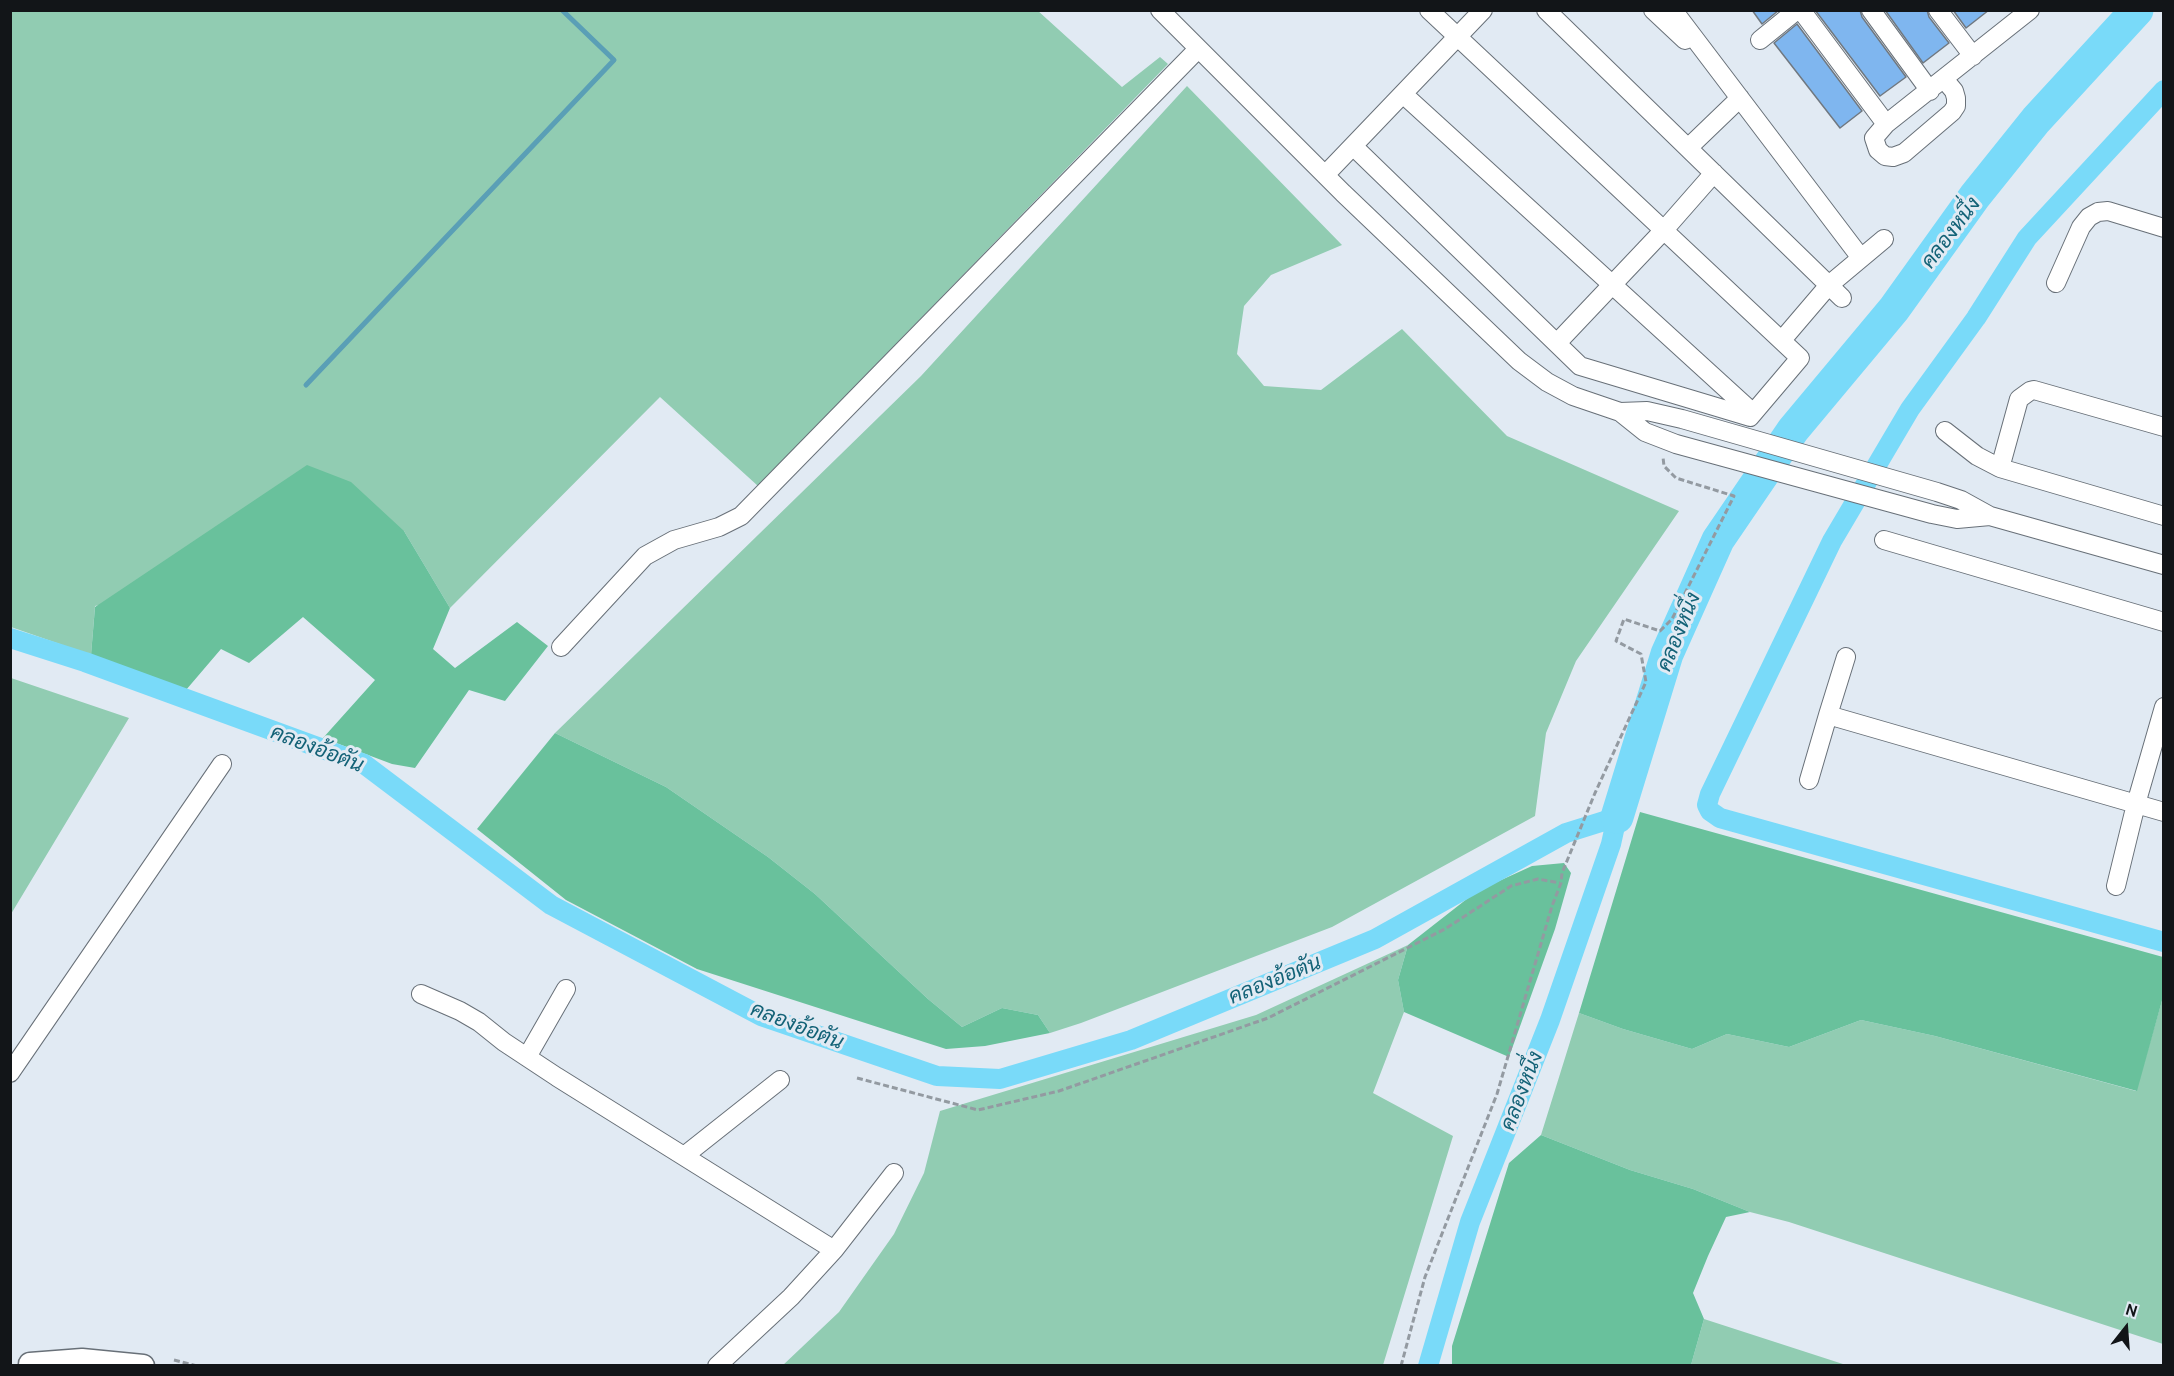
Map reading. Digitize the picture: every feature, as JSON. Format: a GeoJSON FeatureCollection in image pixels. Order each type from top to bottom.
{"type":"FeatureCollection","features":[{"type":"Feature","properties":{"kind":"main road"},"geometry":{"type":"LineString","coordinates":[[25,1363],[82,1360],[143,1365]]}},
{"type":"Feature","properties":{"kind":"street"},"geometry":{"type":"LineString","coordinates":[[1353,146],[1580,366],[1750,417],[1800,358],[1429,10]]}},
{"type":"Feature","properties":{"kind":"street"},"geometry":{"type":"LineString","coordinates":[[1325,175],[1483,10]]}},
{"type":"Feature","properties":{"kind":"street"},"geometry":{"type":"LineString","coordinates":[[1546,10],[1842,298]]}},
{"type":"Feature","properties":{"kind":"street"},"geometry":{"type":"LineString","coordinates":[[1653,10],[1719,72]]}},
{"type":"Feature","properties":{"kind":"street"},"geometry":{"type":"LineString","coordinates":[[1673,10],[1862,258]]}},
{"type":"Feature","properties":{"kind":"street"},"geometry":{"type":"LineString","coordinates":[[1760,40],[1799,10],[1886,124]]}},
{"type":"Feature","properties":{"kind":"street"},"geometry":{"type":"LineString","coordinates":[[1871,10],[1937,85],[1954,91],[1956,106],[1952,112],[1904,153],[1893,157],[1885,156],[1878,150],[1874,138],[1886,124],[1937,85],[1973,56],[2018,14]]}},
{"type":"Feature","properties":{"kind":"street"},"geometry":{"type":"LineString","coordinates":[[1938,10],[1973,56]]}},
{"type":"Feature","properties":{"kind":"street"},"geometry":{"type":"LineString","coordinates":[[1166,12],[1198,49],[1325,175],[1519,361],[1546,382],[1573,396],[1620,412],[1645,432],[1669,441],[1932,514],[1957,519],[1990,516]]}},
{"type":"Feature","properties":{"kind":"street"},"geometry":{"type":"LineString","coordinates":[[561,647],[645,556],[674,540],[719,528],[741,516],[1198,49]]}},
{"type":"Feature","properties":{"kind":"street"},"geometry":{"type":"LineString","coordinates":[[1403,94],[1754,413]]}},
{"type":"Feature","properties":{"kind":"street"},"geometry":{"type":"LineString","coordinates":[[1688,148],[1740,98]]}},
{"type":"Feature","properties":{"kind":"street"},"geometry":{"type":"LineString","coordinates":[[1557,343],[1664,230],[1714,173]]}},
{"type":"Feature","properties":{"kind":"street"},"geometry":{"type":"LineString","coordinates":[[2056,283],[2081,226],[2089,217],[2098,212],[2108,212],[2163,228]]}},
{"type":"Feature","properties":{"kind":"street"},"geometry":{"type":"LineString","coordinates":[[1782,340],[1829,285],[1884,239]]}},
{"type":"Feature","properties":{"kind":"street"},"geometry":{"type":"LineString","coordinates":[[2000,468],[2019,399],[2030,391],[2034,390],[2163,427]]}},
{"type":"Feature","properties":{"kind":"street"},"geometry":{"type":"LineString","coordinates":[[1620,412],[1647,411],[1682,419],[1936,492],[1960,500],[1990,516],[2163,565]]}},
{"type":"Feature","properties":{"kind":"street"},"geometry":{"type":"LineString","coordinates":[[1945,431],[1977,456],[2000,468],[2163,516]]}},
{"type":"Feature","properties":{"kind":"street"},"geometry":{"type":"LineString","coordinates":[[1884,540],[2163,622]]}},
{"type":"Feature","properties":{"kind":"street"},"geometry":{"type":"LineString","coordinates":[[1809,780],[1846,657]]}},
{"type":"Feature","properties":{"kind":"street"},"geometry":{"type":"LineString","coordinates":[[2116,886],[2163,707]]}},
{"type":"Feature","properties":{"kind":"street"},"geometry":{"type":"LineString","coordinates":[[1828,715],[2163,812]]}},
{"type":"Feature","properties":{"kind":"street"},"geometry":{"type":"LineString","coordinates":[[10,1073],[222,764]]}},
{"type":"Feature","properties":{"kind":"street"},"geometry":{"type":"LineString","coordinates":[[527,1057],[566,989]]}},
{"type":"Feature","properties":{"kind":"street"},"geometry":{"type":"LineString","coordinates":[[422,994],[460,1011],[527,1057],[834,1250]]}},
{"type":"Feature","properties":{"kind":"street"},"geometry":{"type":"LineString","coordinates":[[684,1156],[780,1080]]}},
{"type":"Feature","properties":{"kind":"street"},"geometry":{"type":"LineString","coordinates":[[717,1365],[791,1297],[834,1250],[894,1173]]}},
{"type":"Feature","properties":{"kind":"path"},"geometry":{"type":"LineString","coordinates":[[1401,1365],[1425,1278],[1497,1094],[1552,906],[1561,883],[1562,873],[1595,793],[1646,682],[1641,654],[1617,641],[1624,619],[1660,632],[1672,619],[1734,496],[1676,478],[1664,466],[1669,441]]}},
{"type":"Feature","properties":{"kind":"path"},"geometry":{"type":"LineString","coordinates":[[857,1078],[978,1110],[1059,1091],[1268,1018],[1445,929],[1511,886],[1538,879],[1561,883]]}},
{"type":"Feature","properties":{"kind":"path"},"geometry":{"type":"LineString","coordinates":[[174,1360],[197,1365]]}},
{"type":"Feature","properties":{"kind":"green space"},"geometry":{"type":"Polygon","coordinates":[[[1037,10],[1122,87],[1160,57],[1168,64],[758,486],[660,397],[450,608],[404,531],[95,606],[91,655],[11,627],[11,11],[1037,10]]]}},
{"type":"Feature","properties":{"kind":"green space"},"geometry":{"type":"Polygon","coordinates":[[[1187,86],[1342,245],[1271,275],[1244,306],[1237,354],[1264,386],[1321,390],[1402,329],[1507,436],[1679,511],[1576,661],[1546,733],[1535,816],[1332,927],[1081,1023],[1050,1033],[1038,1015],[1002,1008],[962,1027],[928,999],[815,894],[768,857],[666,787],[555,733],[921,376],[1187,86]]]}},
{"type":"Feature","properties":{"kind":"green space"},"geometry":{"type":"Polygon","coordinates":[[[307,465],[351,482],[404,531],[450,608],[433,649],[455,668],[517,622],[548,646],[505,701],[469,690],[415,768],[392,764],[323,738],[375,680],[303,617],[249,663],[221,649],[186,690],[91,655],[95,607],[307,465]]]}},
{"type":"Feature","properties":{"kind":"green space"},"geometry":{"type":"Polygon","coordinates":[[[10,678],[129,718],[11,914],[10,678]]]}},
{"type":"Feature","properties":{"kind":"green space"},"geometry":{"type":"Polygon","coordinates":[[[555,733],[666,787],[768,857],[815,894],[928,999],[962,1027],[1002,1008],[1038,1015],[1050,1033],[985,1046],[946,1049],[697,969],[566,900],[477,829],[555,733]]]}},
{"type":"Feature","properties":{"kind":"green space"},"geometry":{"type":"Polygon","coordinates":[[[1640,812],[2163,957],[2163,997],[2137,1091],[1935,1036],[1861,1020],[1789,1047],[1727,1034],[1692,1049],[1623,1029],[1579,1013],[1640,812]]]}},
{"type":"Feature","properties":{"kind":"green space"},"geometry":{"type":"Polygon","coordinates":[[[1564,863],[1571,873],[1555,929],[1509,1057],[1404,1012],[1398,980],[1408,945],[1477,891],[1532,866],[1564,863]]]}},
{"type":"Feature","properties":{"kind":"green space"},"geometry":{"type":"Polygon","coordinates":[[[1408,945],[1398,980],[1404,1012],[1373,1093],[1453,1136],[1383,1365],[782,1366],[839,1312],[894,1234],[924,1173],[940,1111],[1256,1015],[1408,945]]]}},
{"type":"Feature","properties":{"kind":"green space"},"geometry":{"type":"Polygon","coordinates":[[[2163,997],[2163,1344],[1789,1222],[1750,1212],[1693,1189],[1630,1170],[1541,1135],[1579,1013],[1623,1029],[1692,1049],[1727,1034],[1789,1047],[1861,1020],[1935,1036],[2136,1091],[2163,997]]]}},
{"type":"Feature","properties":{"kind":"green space"},"geometry":{"type":"Polygon","coordinates":[[[1541,1135],[1630,1170],[1693,1189],[1750,1212],[1726,1217],[1693,1293],[1704,1319],[1691,1365],[1452,1365],[1452,1346],[1509,1163],[1541,1135]]]}},
{"type":"Feature","properties":{"kind":"green space"},"geometry":{"type":"Polygon","coordinates":[[[1704,1319],[1846,1365],[1691,1365],[1704,1319]]]}},
{"type":"Feature","properties":{"kind":"building"},"geometry":{"type":"Polygon","coordinates":[[[1752,10],[1779,10],[1762,24],[1752,10]]]}},
{"type":"Feature","properties":{"kind":"building"},"geometry":{"type":"Polygon","coordinates":[[[1815,10],[1860,10],[1862,17],[1906,77],[1880,96],[1815,10]]]}},
{"type":"Feature","properties":{"kind":"building"},"geometry":{"type":"Polygon","coordinates":[[[1885,10],[1927,10],[1929,17],[1949,43],[1923,63],[1885,10]]]}},
{"type":"Feature","properties":{"kind":"building"},"geometry":{"type":"Polygon","coordinates":[[[1953,10],[1989,10],[1966,28],[1953,10]]]}},
{"type":"Feature","properties":{"kind":"building"},"geometry":{"type":"Polygon","coordinates":[[[1797,24],[1862,111],[1840,128],[1774,43],[1797,24]]]}},
{"type":"Feature","properties":{"kind":"waterway"},"geometry":{"type":"LineString","coordinates":[[306,385],[614,60],[562,10]]}},
{"type":"Feature","properties":{"kind":"waterway","name":"คลองหนึ่ง"},"geometry":{"type":"LineString","coordinates":[[1617,817],[1667,654],[1718,540],[1793,430],[1894,309],[1975,196],[2036,120],[2137,10]]}},
{"type":"Feature","properties":{"kind":"waterway"},"geometry":{"type":"LineString","coordinates":[[2164,90],[2027,238],[1976,318],[1910,409],[1832,541],[1710,794],[1707,805],[1710,811],[1720,818],[2164,942]]}},
{"type":"Feature","properties":{"kind":"waterway","name":"คลองอ้อตัน"},"geometry":{"type":"LineString","coordinates":[[10,638],[85,662],[364,764],[551,905],[761,1016],[937,1076],[1000,1079],[1131,1040],[1375,939],[1566,833],[1617,817]]}},
{"type":"Feature","properties":{"kind":"waterway","name":"คลองหนึ่ง"},"geometry":{"type":"LineString","coordinates":[[1428,1366],[1470,1222],[1550,1020],[1611,844],[1617,817]]}}]}
